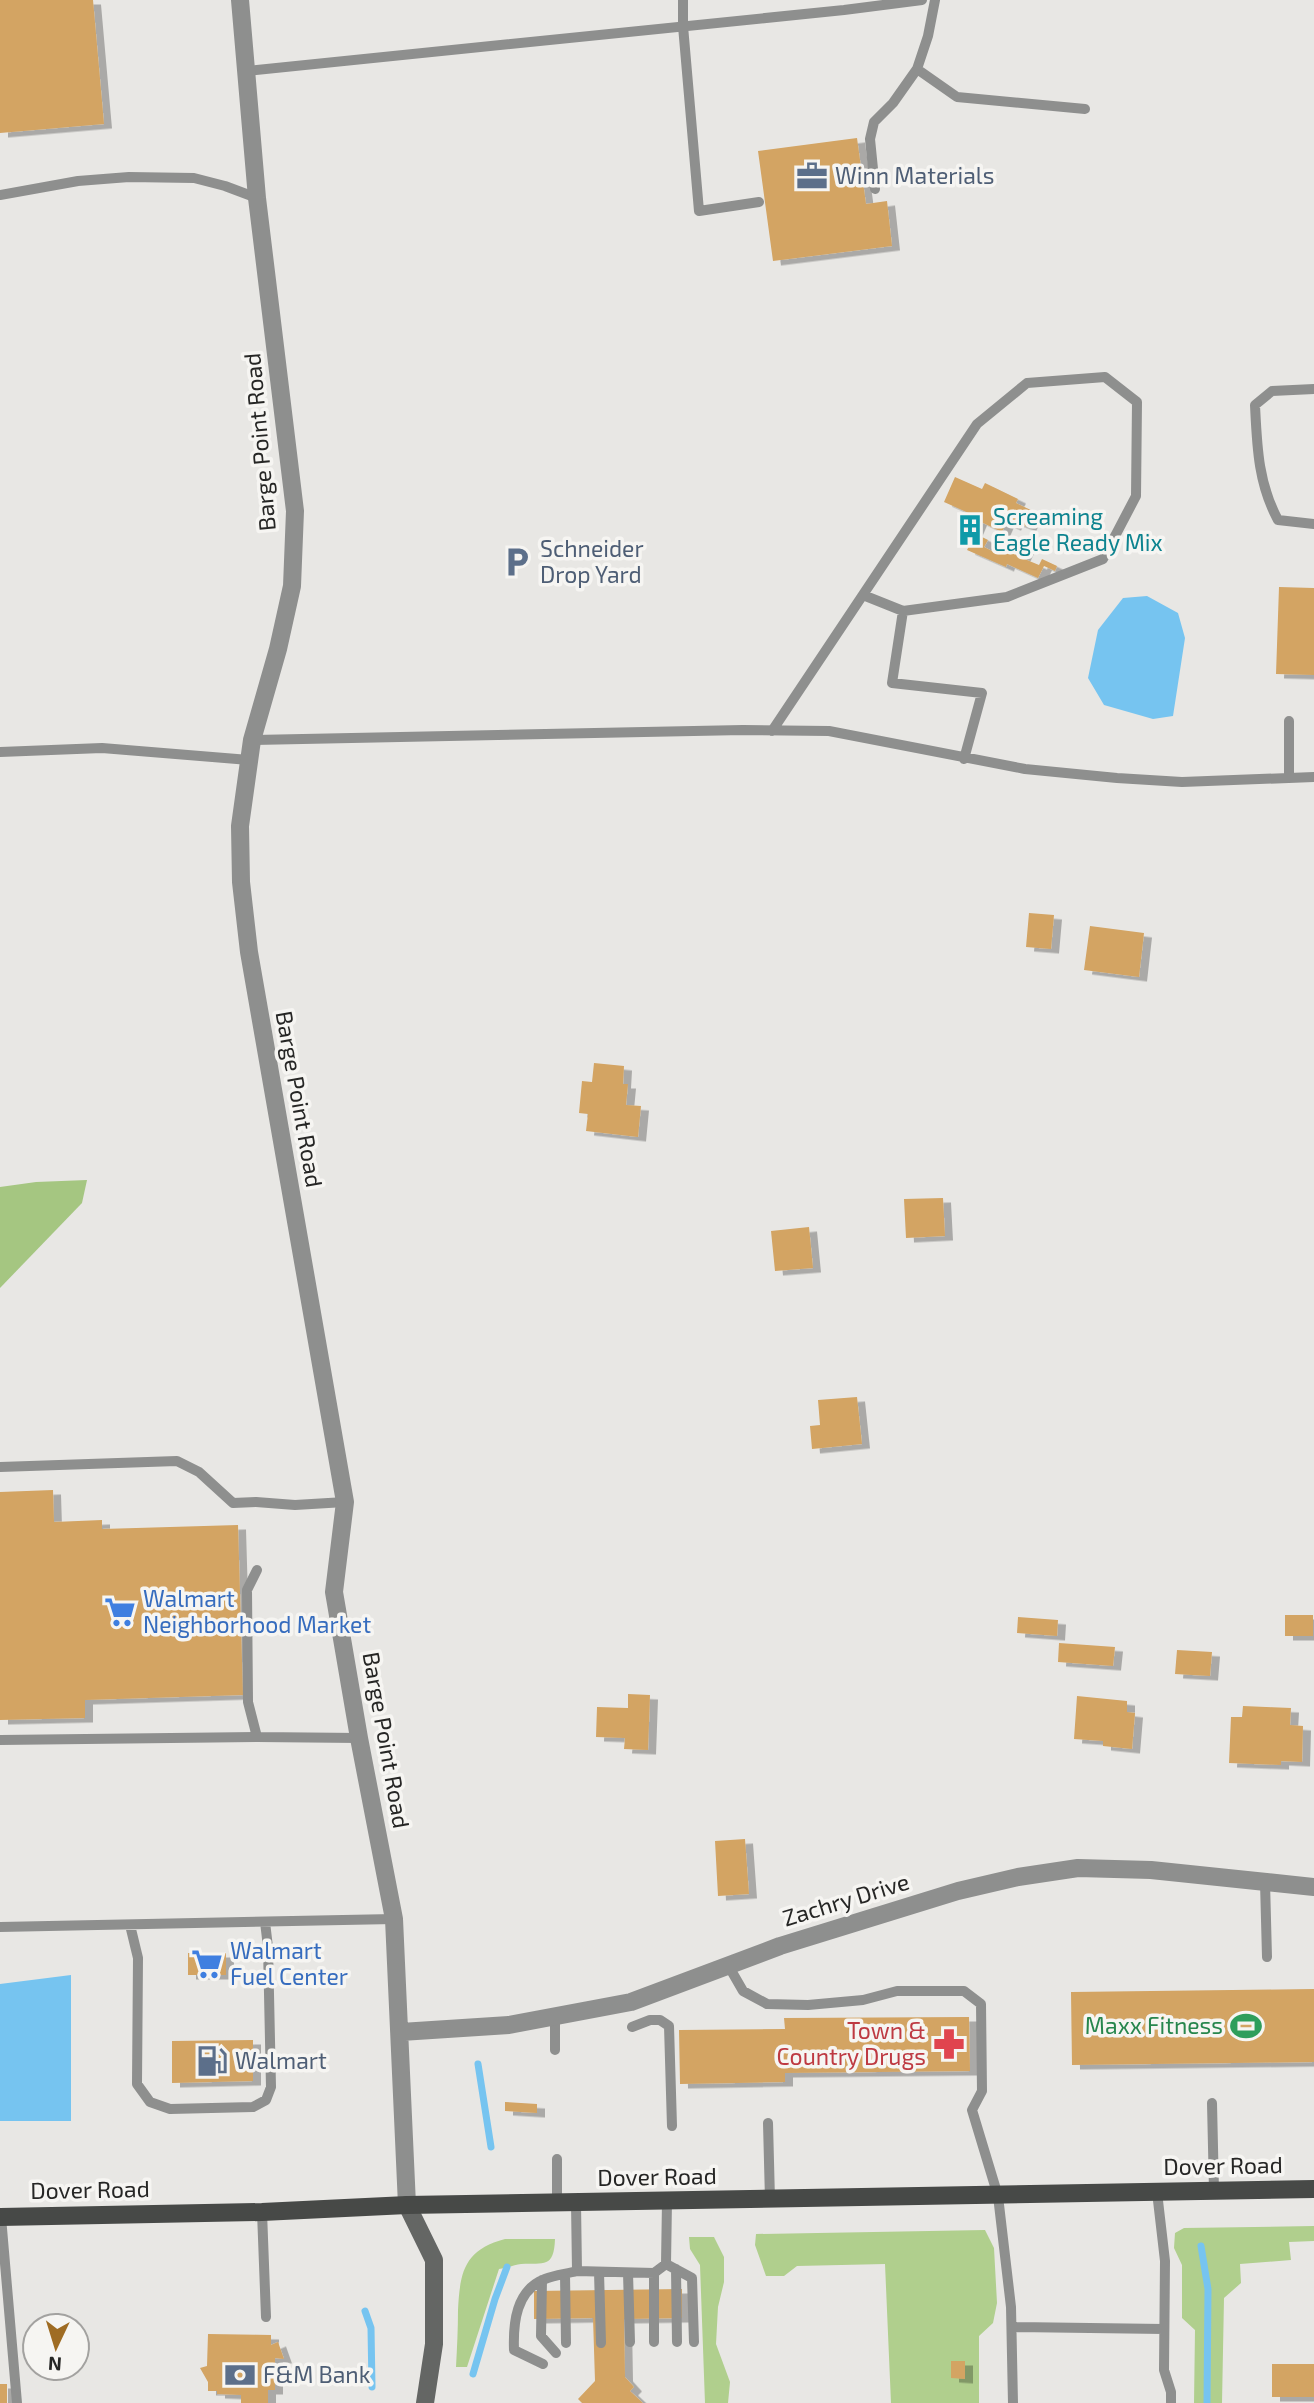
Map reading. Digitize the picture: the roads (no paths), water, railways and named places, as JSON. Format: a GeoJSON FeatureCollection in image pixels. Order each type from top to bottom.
{"type":"FeatureCollection","features":[{"type":"Feature","properties":{"kind":"main road","name":"Dover Road"},"geometry":{"type":"LineString","coordinates":[[1,2217],[262,2212],[407,2205],[1314,2189]]}},
{"type":"Feature","properties":{"kind":"main road"},"geometry":{"type":"LineString","coordinates":[[407,2205],[434,2260],[434,2344],[425,2403]]}},
{"type":"Feature","properties":{"kind":"street","name":"Barge Point Road"},"geometry":{"type":"LineString","coordinates":[[240,0],[257,198],[295,512],[292,586],[249,760],[240,826],[241,882],[249,952],[345,1502],[334,1592],[394,1919],[407,2205]]}},
{"type":"Feature","properties":{"kind":"street","name":"Zachry Drive"},"geometry":{"type":"LineString","coordinates":[[401,2032],[509,2025],[631,2002],[780,1945],[958,1891],[1018,1877],[1077,1868],[1151,1870],[1314,1887]]}},
{"type":"Feature","properties":{"kind":"lane"},"geometry":{"type":"LineString","coordinates":[[683,0],[699,211],[759,202]]}},
{"type":"Feature","properties":{"kind":"lane"},"geometry":{"type":"LineString","coordinates":[[246,71],[922,0]]}},
{"type":"Feature","properties":{"kind":"lane"},"geometry":{"type":"LineString","coordinates":[[875,189],[870,139],[874,122],[893,103],[917,69],[928,36],[935,0]]}},
{"type":"Feature","properties":{"kind":"lane"},"geometry":{"type":"LineString","coordinates":[[917,69],[957,97],[1085,109]]}},
{"type":"Feature","properties":{"kind":"lane"},"geometry":{"type":"LineString","coordinates":[[0,195],[78,181],[129,177],[194,178],[257,198]]}},
{"type":"Feature","properties":{"kind":"lane"},"geometry":{"type":"LineString","coordinates":[[772,731],[977,424],[1027,383],[1105,377],[1137,402],[1136,496],[1103,559],[1007,597],[903,611],[863,595]]}},
{"type":"Feature","properties":{"kind":"lane"},"geometry":{"type":"LineString","coordinates":[[1314,389],[1272,391],[1255,405],[1258,456],[1267,500],[1278,520],[1314,524]]}},
{"type":"Feature","properties":{"kind":"lane"},"geometry":{"type":"LineString","coordinates":[[903,611],[892,682],[982,693],[964,758]]}},
{"type":"Feature","properties":{"kind":"lane"},"geometry":{"type":"LineString","coordinates":[[1289,721],[1289,778]]}},
{"type":"Feature","properties":{"kind":"lane"},"geometry":{"type":"LineString","coordinates":[[252,740],[829,731],[1025,769],[1130,779],[1182,782],[1314,777]]}},
{"type":"Feature","properties":{"kind":"lane"},"geometry":{"type":"LineString","coordinates":[[0,752],[102,747],[249,760]]}},
{"type":"Feature","properties":{"kind":"lane"},"geometry":{"type":"LineString","coordinates":[[0,1467],[177,1461],[199,1472],[233,1503],[295,1505],[345,1502]]}},
{"type":"Feature","properties":{"kind":"lane"},"geometry":{"type":"LineString","coordinates":[[257,1570],[247,1590],[248,1702],[257,1737]]}},
{"type":"Feature","properties":{"kind":"lane"},"geometry":{"type":"LineString","coordinates":[[0,1740],[359,1738]]}},
{"type":"Feature","properties":{"kind":"lane"},"geometry":{"type":"LineString","coordinates":[[1265,1882],[1267,1957]]}},
{"type":"Feature","properties":{"kind":"lane"},"geometry":{"type":"LineString","coordinates":[[0,1927],[394,1919]]}},
{"type":"Feature","properties":{"kind":"lane"},"geometry":{"type":"LineString","coordinates":[[130,1924],[138,1958],[137,2084],[150,2102],[170,2109],[253,2107],[266,2100],[271,2087],[265,1922]]}},
{"type":"Feature","properties":{"kind":"lane"},"geometry":{"type":"LineString","coordinates":[[728,1965],[743,1991],[767,2004],[808,2006],[863,2000],[897,1991],[964,1991],[981,2004],[982,2091],[972,2109],[998,2196],[1012,2327],[1013,2403]]}},
{"type":"Feature","properties":{"kind":"lane"},"geometry":{"type":"LineString","coordinates":[[555,2018],[555,2050]]}},
{"type":"Feature","properties":{"kind":"lane"},"geometry":{"type":"LineString","coordinates":[[632,2027],[650,2020],[660,2020],[668,2026],[672,2126]]}},
{"type":"Feature","properties":{"kind":"lane"},"geometry":{"type":"LineString","coordinates":[[1212,2103],[1214,2191]]}},
{"type":"Feature","properties":{"kind":"lane"},"geometry":{"type":"LineString","coordinates":[[768,2123],[770,2200]]}},
{"type":"Feature","properties":{"kind":"lane"},"geometry":{"type":"LineString","coordinates":[[556,2159],[557,2204]]}},
{"type":"Feature","properties":{"kind":"lane"},"geometry":{"type":"LineString","coordinates":[[1157,2192],[1165,2261],[1164,2370],[1171,2392],[1171,2403]]}},
{"type":"Feature","properties":{"kind":"lane"},"geometry":{"type":"LineString","coordinates":[[667,2201],[677,2342]]}},
{"type":"Feature","properties":{"kind":"lane"},"geometry":{"type":"LineString","coordinates":[[566,2343],[576,2203]]}},
{"type":"Feature","properties":{"kind":"lane"},"geometry":{"type":"LineString","coordinates":[[262,2212],[266,2317]]}},
{"type":"Feature","properties":{"kind":"lane"},"geometry":{"type":"LineString","coordinates":[[1,2217],[5,2334],[17,2403]]}},
{"type":"Feature","properties":{"kind":"lane"},"geometry":{"type":"LineString","coordinates":[[543,2364],[514,2350],[514,2328],[522,2296],[542,2280],[571,2273],[654,2273],[671,2266]]}},
{"type":"Feature","properties":{"kind":"lane"},"geometry":{"type":"LineString","coordinates":[[671,2266],[692,2278],[694,2342]]}},
{"type":"Feature","properties":{"kind":"lane"},"geometry":{"type":"LineString","coordinates":[[599,2272],[601,2343]]}},
{"type":"Feature","properties":{"kind":"lane"},"geometry":{"type":"LineString","coordinates":[[628,2273],[630,2342]]}},
{"type":"Feature","properties":{"kind":"lane"},"geometry":{"type":"LineString","coordinates":[[654,2273],[654,2342]]}},
{"type":"Feature","properties":{"kind":"lane"},"geometry":{"type":"LineString","coordinates":[[542,2280],[541,2336],[556,2353]]}},
{"type":"Feature","properties":{"kind":"lane"},"geometry":{"type":"LineString","coordinates":[[1012,2327],[1164,2329]]}},
{"type":"Feature","properties":{"kind":"water"},"geometry":{"type":"Polygon","coordinates":[[[1147,596],[1178,613],[1185,638],[1173,716],[1153,719],[1104,705],[1088,678],[1098,630],[1123,598],[1147,596]]]}},
{"type":"Feature","properties":{"kind":"water"},"geometry":{"type":"Polygon","coordinates":[[[71,1975],[71,2121],[0,2121],[0,1984],[71,1975]]]}},
{"type":"Feature","properties":{"kind":"waterway"},"geometry":{"type":"LineString","coordinates":[[478,2064],[491,2147]]}},
{"type":"Feature","properties":{"kind":"waterway"},"geometry":{"type":"LineString","coordinates":[[1201,2246],[1208,2289],[1207,2403]]}},
{"type":"Feature","properties":{"kind":"waterway"},"geometry":{"type":"LineString","coordinates":[[473,2374],[507,2267]]}},
{"type":"Feature","properties":{"kind":"waterway"},"geometry":{"type":"LineString","coordinates":[[365,2311],[371,2328],[372,2387]]}},
{"type":"Feature","properties":{"kind":"place","name":"Winn Materials"},"geometry":{"type":"Point","coordinates":[812,176]}},
{"type":"Feature","properties":{"kind":"place","name":"Screaming Eagle Ready Mix"},"geometry":{"type":"Point","coordinates":[970,530]}},
{"type":"Feature","properties":{"kind":"place","name":"Schneider Drop Yard"},"geometry":{"type":"Point","coordinates":[517,562]}},
{"type":"Feature","properties":{"kind":"place","name":"Walmart Neighborhood Market"},"geometry":{"type":"Point","coordinates":[120,1612]}},
{"type":"Feature","properties":{"kind":"place","name":"Walmart Fuel Center"},"geometry":{"type":"Point","coordinates":[207,1964]}},
{"type":"Feature","properties":{"kind":"place","name":"Maxx Fitness"},"geometry":{"type":"Point","coordinates":[1246,2026]}},
{"type":"Feature","properties":{"kind":"place","name":"Town & Country Drugs"},"geometry":{"type":"Point","coordinates":[949,2044]}},
{"type":"Feature","properties":{"kind":"place","name":"Walmart"},"geometry":{"type":"Point","coordinates":[212,2061]}},
{"type":"Feature","properties":{"kind":"place","name":"F&M Bank"},"geometry":{"type":"Point","coordinates":[240,2375]}}]}
